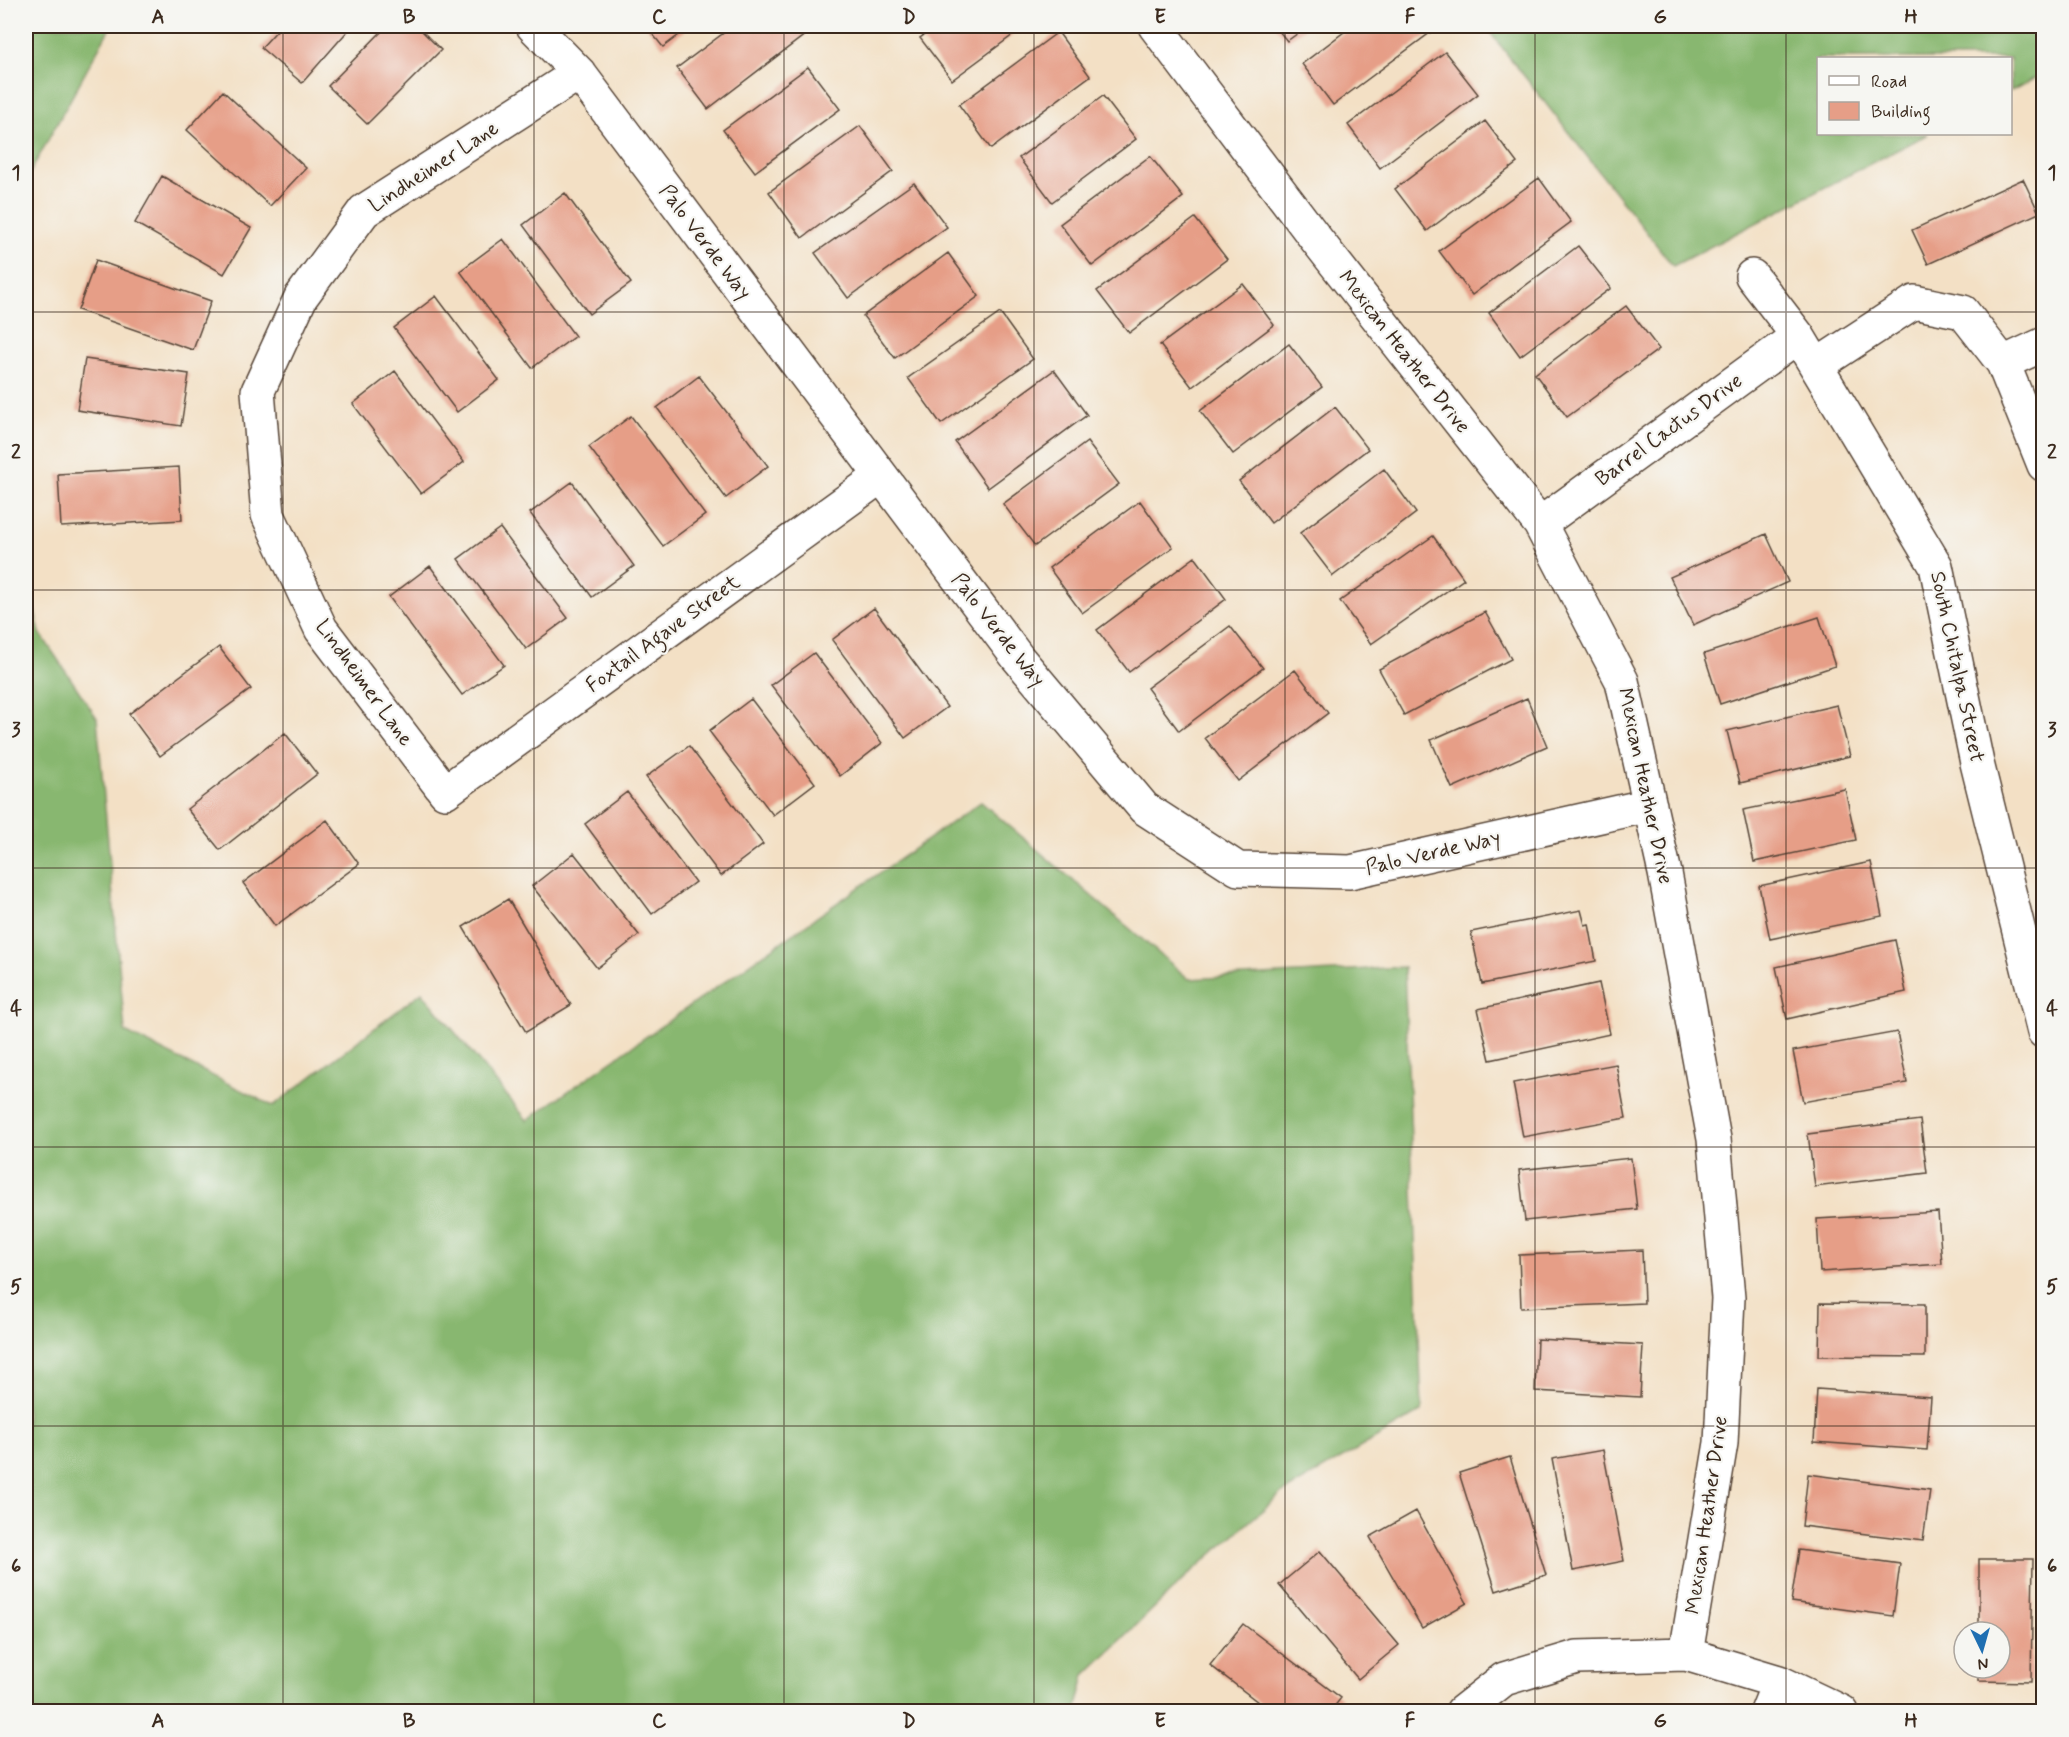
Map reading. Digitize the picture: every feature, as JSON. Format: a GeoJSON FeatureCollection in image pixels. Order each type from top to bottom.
{"type":"FeatureCollection","features":[{"type":"Feature","properties":{"kind":"street","name":"Palo Verde Way"},"geometry":{"type":"LineString","coordinates":[[533,26],[579,73],[1018,658],[1144,808],[1238,869],[1350,872],[1650,805]]}},
{"type":"Feature","properties":{"kind":"street","name":"Mexican Heather Drive"},"geometry":{"type":"LineString","coordinates":[[1155,26],[1316,239],[1540,524],[1623,681],[1665,873],[1714,1139],[1728,1298],[1722,1443],[1686,1654]]}},
{"type":"Feature","properties":{"kind":"street","name":"Lindheimer Lane"},"geometry":{"type":"LineString","coordinates":[[445,792],[321,629],[268,515],[258,391],[301,297],[364,211],[579,73]]}},
{"type":"Feature","properties":{"kind":"street","name":"South Chitalpa Street"},"geometry":{"type":"LineString","coordinates":[[1752,276],[1798,336],[1936,566],[1977,763],[2043,1032]]}},
{"type":"Feature","properties":{"kind":"street"},"geometry":{"type":"LineString","coordinates":[[1816,366],[1914,302],[1963,312],[2003,363],[2043,465]]}},
{"type":"Feature","properties":{"kind":"street","name":"Barrel Cactus Drive"},"geometry":{"type":"LineString","coordinates":[[1540,524],[1798,336]]}},
{"type":"Feature","properties":{"kind":"street"},"geometry":{"type":"LineString","coordinates":[[2003,363],[2043,344]]}},
{"type":"Feature","properties":{"kind":"street","name":"Foxtail Agave Street"},"geometry":{"type":"LineString","coordinates":[[445,792],[881,476]]}},
{"type":"Feature","properties":{"kind":"street"},"geometry":{"type":"LineString","coordinates":[[1462,1712],[1504,1679],[1577,1657],[1686,1654],[1773,1697],[1842,1712]]}},
{"type":"Feature","properties":{"kind":"green space"},"geometry":{"type":"Polygon","coordinates":[[[26,26],[111,26],[26,180],[26,26]]]}},
{"type":"Feature","properties":{"kind":"green space"},"geometry":{"type":"Polygon","coordinates":[[[1485,26],[2043,26],[2043,74],[2012,90],[2012,57],[1817,57],[1817,135],[1926,135],[1673,266],[1485,26]]]}},
{"type":"Feature","properties":{"kind":"green space"},"geometry":{"type":"Polygon","coordinates":[[[26,577],[40,633],[97,718],[125,1032],[273,1106],[422,992],[527,1120],[981,802],[1189,979],[1404,967],[1422,1411],[1281,1494],[1187,1576],[1085,1675],[1076,1711],[26,1711],[26,577]]]}},
{"type":"Feature","properties":{"kind":"building"},"geometry":{"type":"Polygon","coordinates":[[[281,26],[352,26],[302,83],[261,48],[281,26]]]}},
{"type":"Feature","properties":{"kind":"building"},"geometry":{"type":"Polygon","coordinates":[[[387,26],[417,26],[441,50],[367,124],[328,86],[387,26]]]}},
{"type":"Feature","properties":{"kind":"building"},"geometry":{"type":"Polygon","coordinates":[[[646,26],[691,26],[663,47],[646,26]]]}},
{"type":"Feature","properties":{"kind":"building"},"geometry":{"type":"Polygon","coordinates":[[[733,26],[800,26],[806,34],[708,109],[677,68],[733,26]]]}},
{"type":"Feature","properties":{"kind":"building"},"geometry":{"type":"Polygon","coordinates":[[[937,26],[1025,26],[952,80],[920,38],[937,26]]]}},
{"type":"Feature","properties":{"kind":"building"},"geometry":{"type":"Polygon","coordinates":[[[1275,26],[1308,26],[1287,41],[1275,26]]]}},
{"type":"Feature","properties":{"kind":"building"},"geometry":{"type":"Polygon","coordinates":[[[1352,26],[1426,26],[1431,32],[1333,105],[1302,64],[1352,26]]]}},
{"type":"Feature","properties":{"kind":"building"},"geometry":{"type":"Polygon","coordinates":[[[1058,32],[1090,76],[991,149],[959,105],[1058,32]]]}},
{"type":"Feature","properties":{"kind":"building"},"geometry":{"type":"Polygon","coordinates":[[[1445,52],[1478,94],[1380,168],[1348,125],[1445,52]]]}},
{"type":"Feature","properties":{"kind":"building"},"geometry":{"type":"Polygon","coordinates":[[[808,67],[840,109],[755,172],[723,130],[808,67]]]}},
{"type":"Feature","properties":{"kind":"building"},"geometry":{"type":"Polygon","coordinates":[[[223,91],[306,168],[270,206],[187,130],[223,91]]]}},
{"type":"Feature","properties":{"kind":"building"},"geometry":{"type":"Polygon","coordinates":[[[1103,96],[1136,139],[1052,202],[1019,158],[1103,96]]]}},
{"type":"Feature","properties":{"kind":"building"},"geometry":{"type":"Polygon","coordinates":[[[1485,121],[1517,163],[1427,231],[1395,189],[1485,121]]]}},
{"type":"Feature","properties":{"kind":"building"},"geometry":{"type":"Polygon","coordinates":[[[860,126],[893,171],[802,238],[769,192],[860,126]]]}},
{"type":"Feature","properties":{"kind":"building"},"geometry":{"type":"Polygon","coordinates":[[[1150,156],[1183,197],[1092,266],[1060,224],[1150,156]]]}},
{"type":"Feature","properties":{"kind":"building"},"geometry":{"type":"Polygon","coordinates":[[[162,176],[251,228],[224,274],[135,223],[162,176]]]}},
{"type":"Feature","properties":{"kind":"building"},"geometry":{"type":"Polygon","coordinates":[[[1539,178],[1571,222],[1472,295],[1439,251],[1539,178]]]}},
{"type":"Feature","properties":{"kind":"building"},"geometry":{"type":"Polygon","coordinates":[[[2023,179],[2039,213],[1928,264],[1912,230],[2023,179]]]}},
{"type":"Feature","properties":{"kind":"building"},"geometry":{"type":"Polygon","coordinates":[[[914,183],[947,227],[848,298],[815,253],[914,183]]]}},
{"type":"Feature","properties":{"kind":"building"},"geometry":{"type":"Polygon","coordinates":[[[565,193],[631,283],[589,314],[523,225],[565,193]]]}},
{"type":"Feature","properties":{"kind":"building"},"geometry":{"type":"Polygon","coordinates":[[[1195,218],[1227,259],[1129,333],[1097,291],[1195,218]]]}},
{"type":"Feature","properties":{"kind":"building"},"geometry":{"type":"Polygon","coordinates":[[[503,239],[575,336],[532,368],[460,271],[503,239]]]}},
{"type":"Feature","properties":{"kind":"building"},"geometry":{"type":"Polygon","coordinates":[[[1578,246],[1611,288],[1520,356],[1489,313],[1578,246]]]}},
{"type":"Feature","properties":{"kind":"building"},"geometry":{"type":"Polygon","coordinates":[[[948,253],[979,296],[895,358],[863,316],[948,253]]]}},
{"type":"Feature","properties":{"kind":"building"},"geometry":{"type":"Polygon","coordinates":[[[96,260],[211,301],[193,350],[78,310],[96,260]]]}},
{"type":"Feature","properties":{"kind":"building"},"geometry":{"type":"Polygon","coordinates":[[[1243,284],[1274,325],[1192,387],[1160,345],[1243,284]]]}},
{"type":"Feature","properties":{"kind":"building"},"geometry":{"type":"Polygon","coordinates":[[[436,296],[499,380],[457,412],[394,328],[436,296]]]}},
{"type":"Feature","properties":{"kind":"building"},"geometry":{"type":"Polygon","coordinates":[[[1626,306],[1659,349],[1567,417],[1535,374],[1626,306]]]}},
{"type":"Feature","properties":{"kind":"building"},"geometry":{"type":"Polygon","coordinates":[[[1000,313],[1033,359],[941,424],[908,378],[1000,313]]]}},
{"type":"Feature","properties":{"kind":"building"},"geometry":{"type":"Polygon","coordinates":[[[1289,344],[1322,387],[1233,454],[1200,411],[1289,344]]]}},
{"type":"Feature","properties":{"kind":"building"},"geometry":{"type":"Polygon","coordinates":[[[85,359],[189,374],[181,426],[77,410],[85,359]]]}},
{"type":"Feature","properties":{"kind":"building"},"geometry":{"type":"Polygon","coordinates":[[[1054,370],[1087,415],[988,488],[955,442],[1054,370]]]}},
{"type":"Feature","properties":{"kind":"building"},"geometry":{"type":"Polygon","coordinates":[[[395,371],[464,462],[421,494],[353,404],[395,371]]]}},
{"type":"Feature","properties":{"kind":"building"},"geometry":{"type":"Polygon","coordinates":[[[699,376],[768,466],[726,498],[657,408],[699,376]]]}},
{"type":"Feature","properties":{"kind":"building"},"geometry":{"type":"Polygon","coordinates":[[[1335,407],[1368,449],[1271,523],[1239,481],[1335,407]]]}},
{"type":"Feature","properties":{"kind":"building"},"geometry":{"type":"Polygon","coordinates":[[[631,416],[705,515],[663,546],[589,447],[631,416]]]}},
{"type":"Feature","properties":{"kind":"building"},"geometry":{"type":"Polygon","coordinates":[[[1087,442],[1119,484],[1035,546],[1003,504],[1087,442]]]}},
{"type":"Feature","properties":{"kind":"building"},"geometry":{"type":"Polygon","coordinates":[[[179,467],[182,520],[61,527],[58,474],[179,467]]]}},
{"type":"Feature","properties":{"kind":"building"},"geometry":{"type":"Polygon","coordinates":[[[1384,469],[1416,513],[1333,576],[1300,533],[1384,469]]]}},
{"type":"Feature","properties":{"kind":"building"},"geometry":{"type":"Polygon","coordinates":[[[572,482],[634,566],[592,597],[530,513],[572,482]]]}},
{"type":"Feature","properties":{"kind":"building"},"geometry":{"type":"Polygon","coordinates":[[[1140,501],[1173,547],[1082,613],[1049,568],[1140,501]]]}},
{"type":"Feature","properties":{"kind":"building"},"geometry":{"type":"Polygon","coordinates":[[[500,528],[568,618],[526,649],[458,559],[500,528]]]}},
{"type":"Feature","properties":{"kind":"building"},"geometry":{"type":"Polygon","coordinates":[[[1766,534],[1788,582],[1693,625],[1670,577],[1766,534]]]}},
{"type":"Feature","properties":{"kind":"building"},"geometry":{"type":"Polygon","coordinates":[[[1433,536],[1464,579],[1371,644],[1340,601],[1433,536]]]}},
{"type":"Feature","properties":{"kind":"building"},"geometry":{"type":"Polygon","coordinates":[[[1195,557],[1226,599],[1129,672],[1097,630],[1195,557]]]}},
{"type":"Feature","properties":{"kind":"building"},"geometry":{"type":"Polygon","coordinates":[[[430,566],[504,665],[462,695],[389,597],[430,566]]]}},
{"type":"Feature","properties":{"kind":"building"},"geometry":{"type":"Polygon","coordinates":[[[874,608],[947,707],[905,738],[832,640],[874,608]]]}},
{"type":"Feature","properties":{"kind":"building"},"geometry":{"type":"Polygon","coordinates":[[[1485,612],[1511,659],[1404,715],[1379,669],[1485,612]]]}},
{"type":"Feature","properties":{"kind":"building"},"geometry":{"type":"Polygon","coordinates":[[[1819,617],[1835,666],[1720,704],[1704,654],[1819,617]]]}},
{"type":"Feature","properties":{"kind":"building"},"geometry":{"type":"Polygon","coordinates":[[[1230,626],[1263,668],[1179,731],[1147,688],[1230,626]]]}},
{"type":"Feature","properties":{"kind":"building"},"geometry":{"type":"Polygon","coordinates":[[[219,647],[251,689],[160,756],[129,714],[219,647]]]}},
{"type":"Feature","properties":{"kind":"building"},"geometry":{"type":"Polygon","coordinates":[[[814,653],[882,743],[840,776],[771,685],[814,653]]]}},
{"type":"Feature","properties":{"kind":"building"},"geometry":{"type":"Polygon","coordinates":[[[1295,670],[1328,713],[1238,781],[1205,738],[1295,670]]]}},
{"type":"Feature","properties":{"kind":"building"},"geometry":{"type":"Polygon","coordinates":[[[1527,698],[1547,746],[1452,788],[1431,740],[1527,698]]]}},
{"type":"Feature","properties":{"kind":"building"},"geometry":{"type":"Polygon","coordinates":[[[751,699],[815,783],[773,815],[709,731],[751,699]]]}},
{"type":"Feature","properties":{"kind":"building"},"geometry":{"type":"Polygon","coordinates":[[[1837,705],[1850,756],[1740,783],[1727,731],[1837,705]]]}},
{"type":"Feature","properties":{"kind":"building"},"geometry":{"type":"Polygon","coordinates":[[[285,733],[317,774],[220,850],[187,809],[285,733]]]}},
{"type":"Feature","properties":{"kind":"building"},"geometry":{"type":"Polygon","coordinates":[[[689,746],[763,844],[721,876],[646,777],[689,746]]]}},
{"type":"Feature","properties":{"kind":"building"},"geometry":{"type":"Polygon","coordinates":[[[1845,789],[1856,840],[1754,862],[1743,810],[1845,789]]]}},
{"type":"Feature","properties":{"kind":"building"},"geometry":{"type":"Polygon","coordinates":[[[627,792],[695,882],[652,914],[585,824],[627,792]]]}},
{"type":"Feature","properties":{"kind":"building"},"geometry":{"type":"Polygon","coordinates":[[[327,820],[359,864],[275,926],[243,883],[327,820]]]}},
{"type":"Feature","properties":{"kind":"building"},"geometry":{"type":"Polygon","coordinates":[[[574,853],[639,935],[597,968],[532,886],[574,853]]]}},
{"type":"Feature","properties":{"kind":"building"},"geometry":{"type":"Polygon","coordinates":[[[1871,862],[1882,916],[1770,939],[1759,886],[1871,862]]]}},
{"type":"Feature","properties":{"kind":"building"},"geometry":{"type":"Polygon","coordinates":[[[508,899],[571,1005],[526,1032],[463,927],[508,899]]]}},
{"type":"Feature","properties":{"kind":"building"},"geometry":{"type":"Polygon","coordinates":[[[1581,910],[1585,925],[1589,924],[1596,961],[1482,984],[1471,932],[1581,910]]]}},
{"type":"Feature","properties":{"kind":"building"},"geometry":{"type":"Polygon","coordinates":[[[1895,940],[1906,992],[1787,1019],[1776,967],[1895,940]]]}},
{"type":"Feature","properties":{"kind":"building"},"geometry":{"type":"Polygon","coordinates":[[[1599,983],[1610,1034],[1490,1060],[1478,1009],[1599,983]]]}},
{"type":"Feature","properties":{"kind":"building"},"geometry":{"type":"Polygon","coordinates":[[[1897,1032],[1907,1083],[1803,1102],[1793,1051],[1897,1032]]]}},
{"type":"Feature","properties":{"kind":"building"},"geometry":{"type":"Polygon","coordinates":[[[1616,1064],[1626,1118],[1523,1137],[1513,1083],[1616,1064]]]}},
{"type":"Feature","properties":{"kind":"building"},"geometry":{"type":"Polygon","coordinates":[[[1920,1120],[1927,1173],[1815,1187],[1808,1134],[1920,1120]]]}},
{"type":"Feature","properties":{"kind":"building"},"geometry":{"type":"Polygon","coordinates":[[[1631,1158],[1637,1209],[1525,1221],[1519,1170],[1631,1158]]]}},
{"type":"Feature","properties":{"kind":"building"},"geometry":{"type":"Polygon","coordinates":[[[1938,1212],[1942,1264],[1820,1272],[1817,1219],[1938,1212]]]}},
{"type":"Feature","properties":{"kind":"building"},"geometry":{"type":"Polygon","coordinates":[[[1642,1250],[1644,1303],[1521,1308],[1519,1255],[1642,1250]]]}},
{"type":"Feature","properties":{"kind":"building"},"geometry":{"type":"Polygon","coordinates":[[[1820,1303],[1925,1304],[1925,1357],[1819,1356],[1820,1303]]]}},
{"type":"Feature","properties":{"kind":"building"},"geometry":{"type":"Polygon","coordinates":[[[1537,1339],[1643,1345],[1640,1397],[1535,1391],[1537,1339]]]}},
{"type":"Feature","properties":{"kind":"building"},"geometry":{"type":"Polygon","coordinates":[[[1817,1389],[1931,1397],[1927,1450],[1814,1442],[1817,1389]]]}},
{"type":"Feature","properties":{"kind":"building"},"geometry":{"type":"Polygon","coordinates":[[[1603,1450],[1624,1561],[1573,1571],[1552,1459],[1603,1450]]]}},
{"type":"Feature","properties":{"kind":"building"},"geometry":{"type":"Polygon","coordinates":[[[1510,1457],[1546,1575],[1496,1591],[1459,1473],[1510,1457]]]}},
{"type":"Feature","properties":{"kind":"building"},"geometry":{"type":"Polygon","coordinates":[[[1808,1474],[1930,1490],[1923,1541],[1802,1526],[1808,1474]]]}},
{"type":"Feature","properties":{"kind":"building"},"geometry":{"type":"Polygon","coordinates":[[[1416,1511],[1467,1603],[1422,1628],[1370,1537],[1416,1511]]]}},
{"type":"Feature","properties":{"kind":"building"},"geometry":{"type":"Polygon","coordinates":[[[1799,1550],[1900,1564],[1893,1616],[1791,1602],[1799,1550]]]}},
{"type":"Feature","properties":{"kind":"building"},"geometry":{"type":"Polygon","coordinates":[[[1320,1551],[1399,1645],[1358,1679],[1279,1585],[1320,1551]]]}},
{"type":"Feature","properties":{"kind":"building"},"geometry":{"type":"Polygon","coordinates":[[[1979,1559],[2033,1559],[2031,1682],[1978,1681],[2012,1680],[2012,1620],[1979,1620],[1979,1559]]]}},
{"type":"Feature","properties":{"kind":"building"},"geometry":{"type":"Polygon","coordinates":[[[1243,1624],[1341,1698],[1330,1712],[1271,1712],[1210,1665],[1243,1624]]]}}]}
